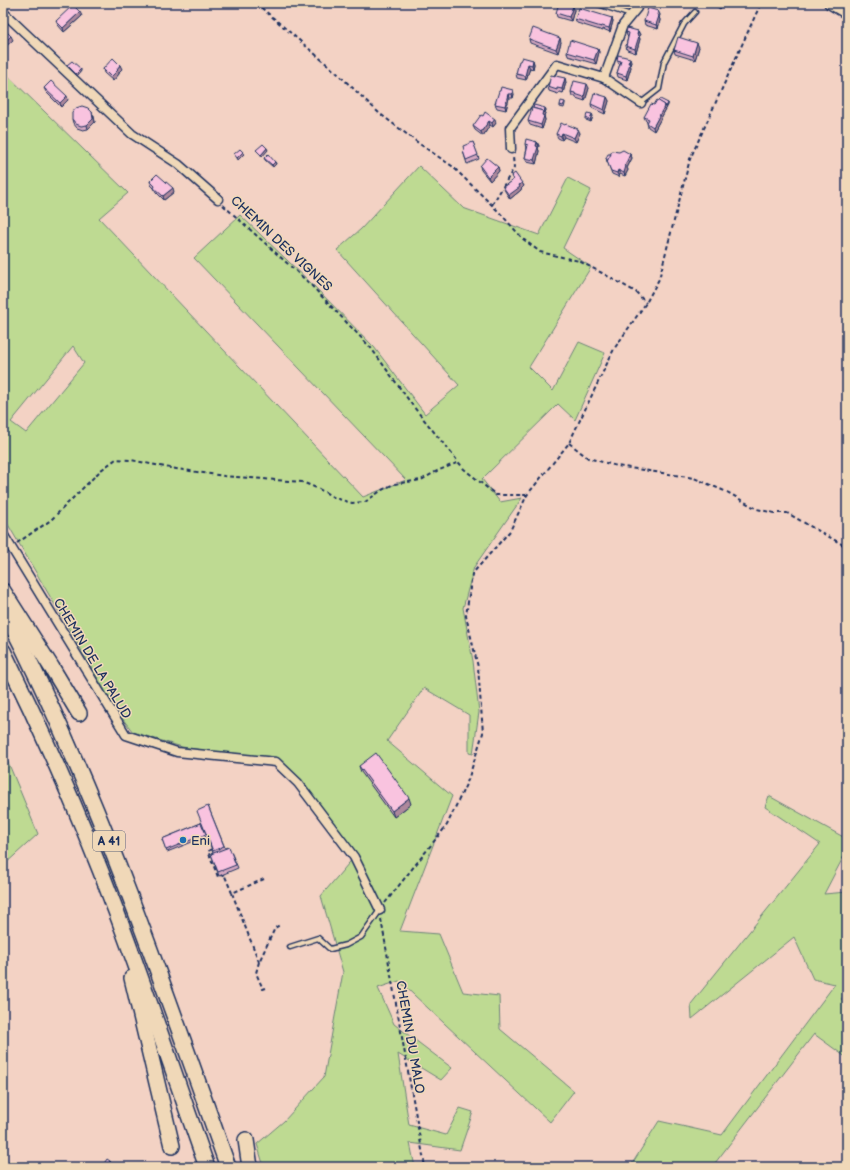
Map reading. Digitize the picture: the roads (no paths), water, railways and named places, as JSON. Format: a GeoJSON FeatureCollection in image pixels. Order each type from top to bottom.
{"type":"FeatureCollection","features":[{"type":"Feature","properties":{"kind":"highway"},"geometry":{"type":"LineString","coordinates":[[3,591],[79,713]]}},
{"type":"Feature","properties":{"kind":"highway","name":"A 41"},"geometry":{"type":"LineString","coordinates":[[3,608],[60,727],[132,898],[228,1167]]}},
{"type":"Feature","properties":{"kind":"highway","name":"A 41"},"geometry":{"type":"LineString","coordinates":[[3,651],[38,723],[116,911],[207,1167]]}},
{"type":"Feature","properties":{"kind":"highway"},"geometry":{"type":"LineString","coordinates":[[116,911],[172,1146]]}},
{"type":"Feature","properties":{"kind":"highway"},"geometry":{"type":"LineString","coordinates":[[246,1140],[250,1167]]}},
{"type":"Feature","properties":{"kind":"main road"},"geometry":{"type":"LineString","coordinates":[[830,3],[847,13]]}},
{"type":"Feature","properties":{"kind":"street"},"geometry":{"type":"LineString","coordinates":[[604,78],[623,25],[632,15],[639,3]]}},
{"type":"Feature","properties":{"kind":"street","name":"CHEMIN DES VIGNES"},"geometry":{"type":"LineString","coordinates":[[3,12],[132,134],[178,164],[218,200]]}},
{"type":"Feature","properties":{"kind":"street"},"geometry":{"type":"LineString","coordinates":[[512,150],[510,128],[557,64],[604,78],[641,103]]}},
{"type":"Feature","properties":{"kind":"street","name":"CHEMIN DE LA PALUD"},"geometry":{"type":"LineString","coordinates":[[3,534],[126,735],[177,752],[276,762],[298,783],[354,857],[380,910]]}},
{"type":"Feature","properties":{"kind":"lane"},"geometry":{"type":"LineString","coordinates":[[595,3],[632,15]]}},
{"type":"Feature","properties":{"kind":"lane"},"geometry":{"type":"LineString","coordinates":[[641,103],[659,89],[664,62],[684,24],[695,12]]}},
{"type":"Feature","properties":{"kind":"lane"},"geometry":{"type":"LineString","coordinates":[[290,947],[318,938],[330,949],[346,945],[361,937],[380,910]]}},
{"type":"Feature","properties":{"kind":"place","name":"Eni"},"geometry":{"type":"Point","coordinates":[183,840]}}]}
